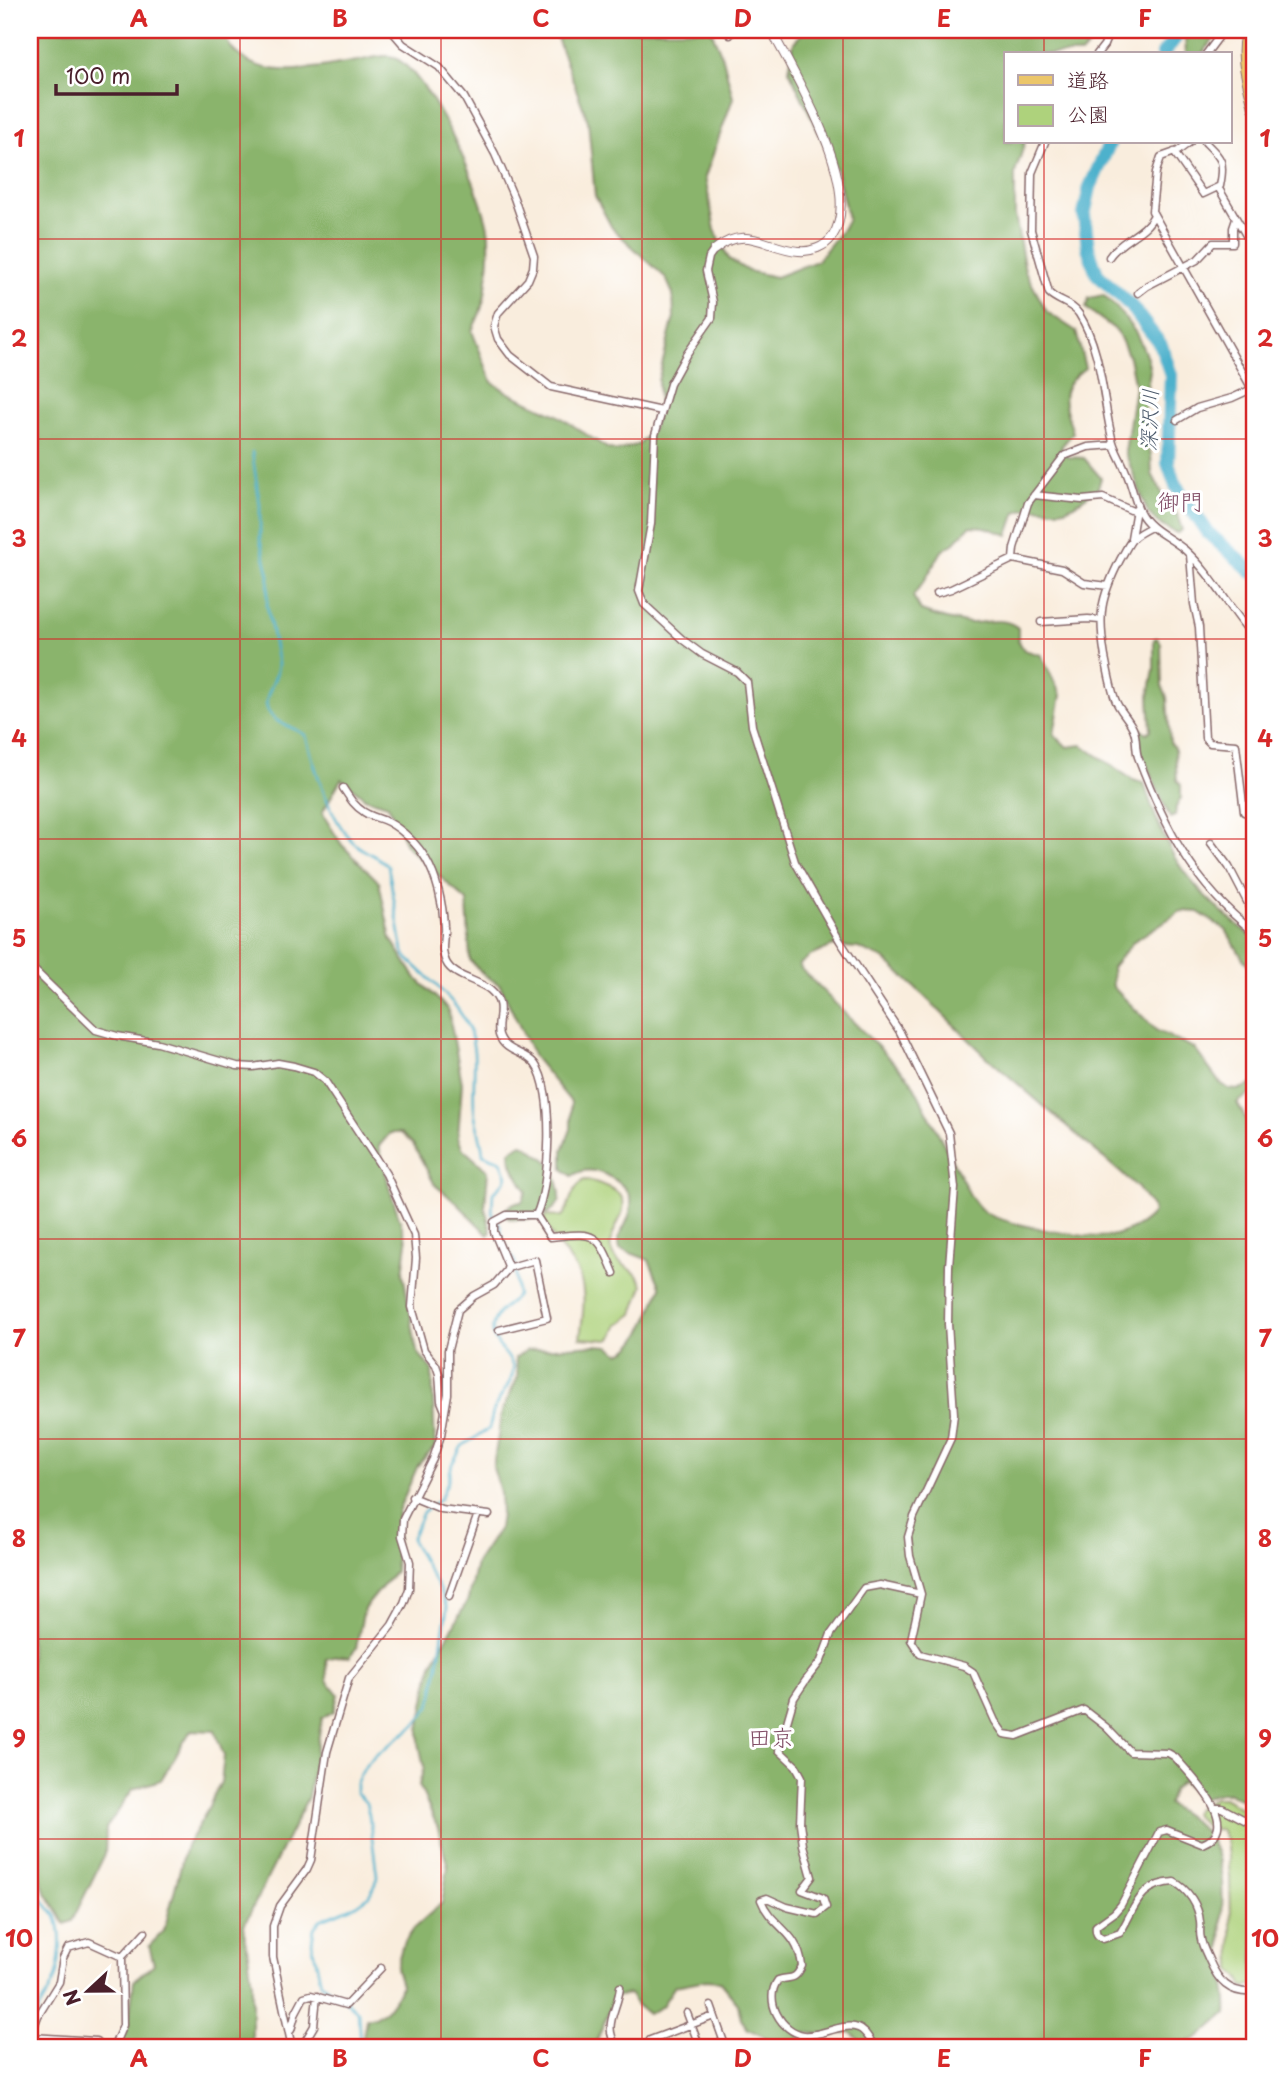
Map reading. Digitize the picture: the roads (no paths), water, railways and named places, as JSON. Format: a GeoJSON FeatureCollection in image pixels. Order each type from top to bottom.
{"type":"FeatureCollection","features":[{"type":"Feature","properties":{"kind":"main road"},"geometry":{"type":"LineString","coordinates":[[1247,30],[1244,58],[1254,108]]}},
{"type":"Feature","properties":{"kind":"main road"},"geometry":{"type":"LineString","coordinates":[[1254,195],[1254,224]]}},
{"type":"Feature","properties":{"kind":"street"},"geometry":{"type":"LineString","coordinates":[[391,30],[403,44],[439,67],[464,97],[495,154],[530,244],[534,256],[528,280],[498,313],[494,326],[498,338],[510,355],[551,387],[662,411]]}},
{"type":"Feature","properties":{"kind":"street"},"geometry":{"type":"LineString","coordinates":[[771,30],[817,118],[834,161],[841,198],[840,221],[827,243],[814,250],[792,250],[745,237],[727,241],[709,257],[706,271],[713,302],[712,318],[670,384],[654,443],[651,524],[639,584],[641,599],[648,609],[683,640],[702,654],[737,671],[747,682],[752,726],[795,862],[840,941],[900,1032],[930,1097],[946,1124],[951,1143],[955,1188],[949,1266],[948,1334],[954,1414],[951,1438],[914,1517],[908,1537],[910,1556],[921,1594],[911,1633],[912,1644],[926,1657],[964,1666],[973,1672],[1003,1734],[1017,1736],[1084,1710],[1106,1727],[1130,1752],[1172,1754],[1215,1808],[1219,1818],[1215,1835],[1206,1843],[1198,1844],[1167,1830],[1159,1832],[1121,1905],[1096,1926],[1095,1931],[1103,1939],[1120,1933],[1146,1890],[1157,1884],[1174,1882],[1188,1892],[1194,1903],[1200,1921],[1200,1938],[1220,1982],[1228,1988],[1254,1992]]}},
{"type":"Feature","properties":{"kind":"street"},"geometry":{"type":"LineString","coordinates":[[1099,52],[1110,30]]}},
{"type":"Feature","properties":{"kind":"street"},"geometry":{"type":"LineString","coordinates":[[1208,52],[1224,30]]}},
{"type":"Feature","properties":{"kind":"street"},"geometry":{"type":"LineString","coordinates":[[1044,144],[1031,173],[1031,237],[1049,293],[1078,312],[1088,333],[1098,363],[1114,445],[1126,472],[1136,510],[1131,538],[1108,586],[1100,620],[1106,664],[1116,701],[1134,732],[1137,754],[1171,833],[1210,892],[1254,932]]}},
{"type":"Feature","properties":{"kind":"street"},"geometry":{"type":"LineString","coordinates":[[1177,420],[1197,408],[1253,389],[1154,215],[1151,204],[1158,163],[1164,154],[1174,152],[1187,144]]}},
{"type":"Feature","properties":{"kind":"street"},"geometry":{"type":"LineString","coordinates":[[1174,152],[1201,194],[1220,186],[1223,162],[1207,144]]}},
{"type":"Feature","properties":{"kind":"street"},"geometry":{"type":"LineString","coordinates":[[1218,187],[1254,249]]}},
{"type":"Feature","properties":{"kind":"street"},"geometry":{"type":"LineString","coordinates":[[1109,257],[1126,240],[1148,225],[1154,215]]}},
{"type":"Feature","properties":{"kind":"street"},"geometry":{"type":"LineString","coordinates":[[1138,293],[1197,260],[1213,243],[1233,243],[1236,219]]}},
{"type":"Feature","properties":{"kind":"street"},"geometry":{"type":"LineString","coordinates":[[1013,559],[1021,520],[1034,495],[1064,456],[1088,447],[1114,445]]}},
{"type":"Feature","properties":{"kind":"street"},"geometry":{"type":"LineString","coordinates":[[1034,495],[1082,500],[1103,498],[1136,510],[1151,527],[1191,555],[1214,580],[1233,612],[1254,637]]}},
{"type":"Feature","properties":{"kind":"street"},"geometry":{"type":"LineString","coordinates":[[1131,538],[1151,527]]}},
{"type":"Feature","properties":{"kind":"street"},"geometry":{"type":"LineString","coordinates":[[1191,555],[1194,604],[1199,627],[1205,738],[1210,743],[1236,745],[1244,812],[1254,814]]}},
{"type":"Feature","properties":{"kind":"street"},"geometry":{"type":"LineString","coordinates":[[937,593],[1013,559],[1062,569],[1084,583],[1108,586]]}},
{"type":"Feature","properties":{"kind":"street"},"geometry":{"type":"LineString","coordinates":[[1041,622],[1100,620]]}},
{"type":"Feature","properties":{"kind":"street"},"geometry":{"type":"LineString","coordinates":[[343,788],[365,814],[389,822],[408,837],[426,860],[440,894],[444,927],[442,953],[448,967],[491,990],[498,1002],[501,1016],[498,1032],[505,1046],[535,1064],[543,1084],[549,1121],[543,1199],[536,1215]]}},
{"type":"Feature","properties":{"kind":"street"},"geometry":{"type":"LineString","coordinates":[[1211,843],[1229,867],[1254,915]]}},
{"type":"Feature","properties":{"kind":"street"},"geometry":{"type":"LineString","coordinates":[[30,966],[96,1030],[158,1043],[237,1066],[253,1068],[278,1063],[295,1066],[314,1072],[325,1081],[386,1174],[414,1235],[416,1258],[412,1307],[424,1350],[436,1365],[439,1374],[441,1401],[446,1413]]}},
{"type":"Feature","properties":{"kind":"street"},"geometry":{"type":"LineString","coordinates":[[513,1267],[494,1232],[495,1220],[517,1214],[536,1215]]}},
{"type":"Feature","properties":{"kind":"street"},"geometry":{"type":"LineString","coordinates":[[536,1215],[550,1237],[584,1234],[594,1237],[605,1249],[614,1273]]}},
{"type":"Feature","properties":{"kind":"street"},"geometry":{"type":"LineString","coordinates":[[292,2048],[273,1957],[273,1926],[280,1906],[311,1860],[327,1752],[349,1678],[392,1625],[404,1603],[411,1576],[402,1529],[403,1519],[438,1447],[446,1413],[448,1350],[458,1310],[474,1296],[494,1285],[513,1267],[535,1260],[547,1318],[499,1330]]}},
{"type":"Feature","properties":{"kind":"street"},"geometry":{"type":"LineString","coordinates":[[412,1497],[432,1505],[489,1515]]}},
{"type":"Feature","properties":{"kind":"street"},"geometry":{"type":"LineString","coordinates":[[449,1596],[478,1514]]}},
{"type":"Feature","properties":{"kind":"street"},"geometry":{"type":"LineString","coordinates":[[876,2048],[866,2033],[855,2027],[803,2035],[783,2024],[772,2001],[774,1986],[778,1980],[791,1979],[796,1975],[803,1966],[802,1958],[789,1932],[768,1913],[761,1900],[767,1898],[787,1907],[817,1914],[826,1907],[823,1898],[802,1890],[812,1877],[800,1823],[802,1777],[796,1766],[779,1750],[794,1698],[821,1661],[831,1634],[864,1588],[880,1585],[921,1594]]}},
{"type":"Feature","properties":{"kind":"street"},"geometry":{"type":"LineString","coordinates":[[1215,1808],[1222,1808],[1254,1825]]}},
{"type":"Feature","properties":{"kind":"street"},"geometry":{"type":"LineString","coordinates":[[113,2048],[124,2025],[122,1957],[145,1931]]}},
{"type":"Feature","properties":{"kind":"street"},"geometry":{"type":"LineString","coordinates":[[33,2048],[31,2035],[38,2016],[59,1982],[63,1958],[68,1948],[89,1942],[122,1957]]}},
{"type":"Feature","properties":{"kind":"street"},"geometry":{"type":"LineString","coordinates":[[289,2031],[304,1997],[317,1996],[348,2003],[381,1968]]}},
{"type":"Feature","properties":{"kind":"street"},"geometry":{"type":"LineString","coordinates":[[618,2048],[611,2037],[609,2023],[620,1987]]}},
{"type":"Feature","properties":{"kind":"street"},"geometry":{"type":"LineString","coordinates":[[301,2048],[314,2026],[317,1996]]}},
{"type":"Feature","properties":{"kind":"street"},"geometry":{"type":"LineString","coordinates":[[711,2006],[726,2048]]}},
{"type":"Feature","properties":{"kind":"street"},"geometry":{"type":"LineString","coordinates":[[687,2012],[700,2048]]}},
{"type":"Feature","properties":{"kind":"street"},"geometry":{"type":"LineString","coordinates":[[650,2040],[715,2016]]}},
{"type":"Feature","properties":{"kind":"street"},"geometry":{"type":"LineString","coordinates":[[31,2035],[96,2040],[96,2048]]}},
{"type":"Feature","properties":{"kind":"waterway","name":"深沢川"},"geometry":{"type":"LineString","coordinates":[[1164,52],[1181,30]]}},
{"type":"Feature","properties":{"kind":"waterway","name":"深沢川"},"geometry":{"type":"LineString","coordinates":[[1109,144],[1090,187],[1084,215],[1088,247],[1097,274],[1131,306],[1161,345],[1171,375],[1168,463],[1176,486],[1208,533],[1254,573]]}},
{"type":"Feature","properties":{"kind":"waterway"},"geometry":{"type":"LineString","coordinates":[[252,452],[260,505],[260,540],[269,575],[267,605],[278,664],[268,693],[267,707],[276,720],[306,736],[324,792],[344,831],[356,845],[388,866],[403,951],[450,999],[466,1023],[474,1052],[474,1112],[483,1154],[501,1161],[507,1176],[493,1193],[492,1213],[500,1225],[504,1244],[515,1262],[517,1295],[498,1314],[492,1331],[498,1345],[511,1362],[513,1373],[495,1407],[489,1429],[462,1446],[452,1464],[440,1499],[423,1512],[411,1539],[447,1609],[430,1706],[415,1725],[366,1765],[356,1783],[356,1792],[366,1803],[369,1815],[376,1884],[368,1897],[357,1905],[320,1920],[314,1928],[312,1943],[321,1983],[358,2012],[360,2048]]}},
{"type":"Feature","properties":{"kind":"waterway"},"geometry":{"type":"LineString","coordinates":[[30,1884],[56,1916],[60,1941],[55,1979],[30,2031]]}},
{"type":"Feature","properties":{"kind":"district","name":"御門"},"geometry":{"type":"Point","coordinates":[1180,500]}},
{"type":"Feature","properties":{"kind":"district","name":"田京"},"geometry":{"type":"Point","coordinates":[771,1736]}}]}
